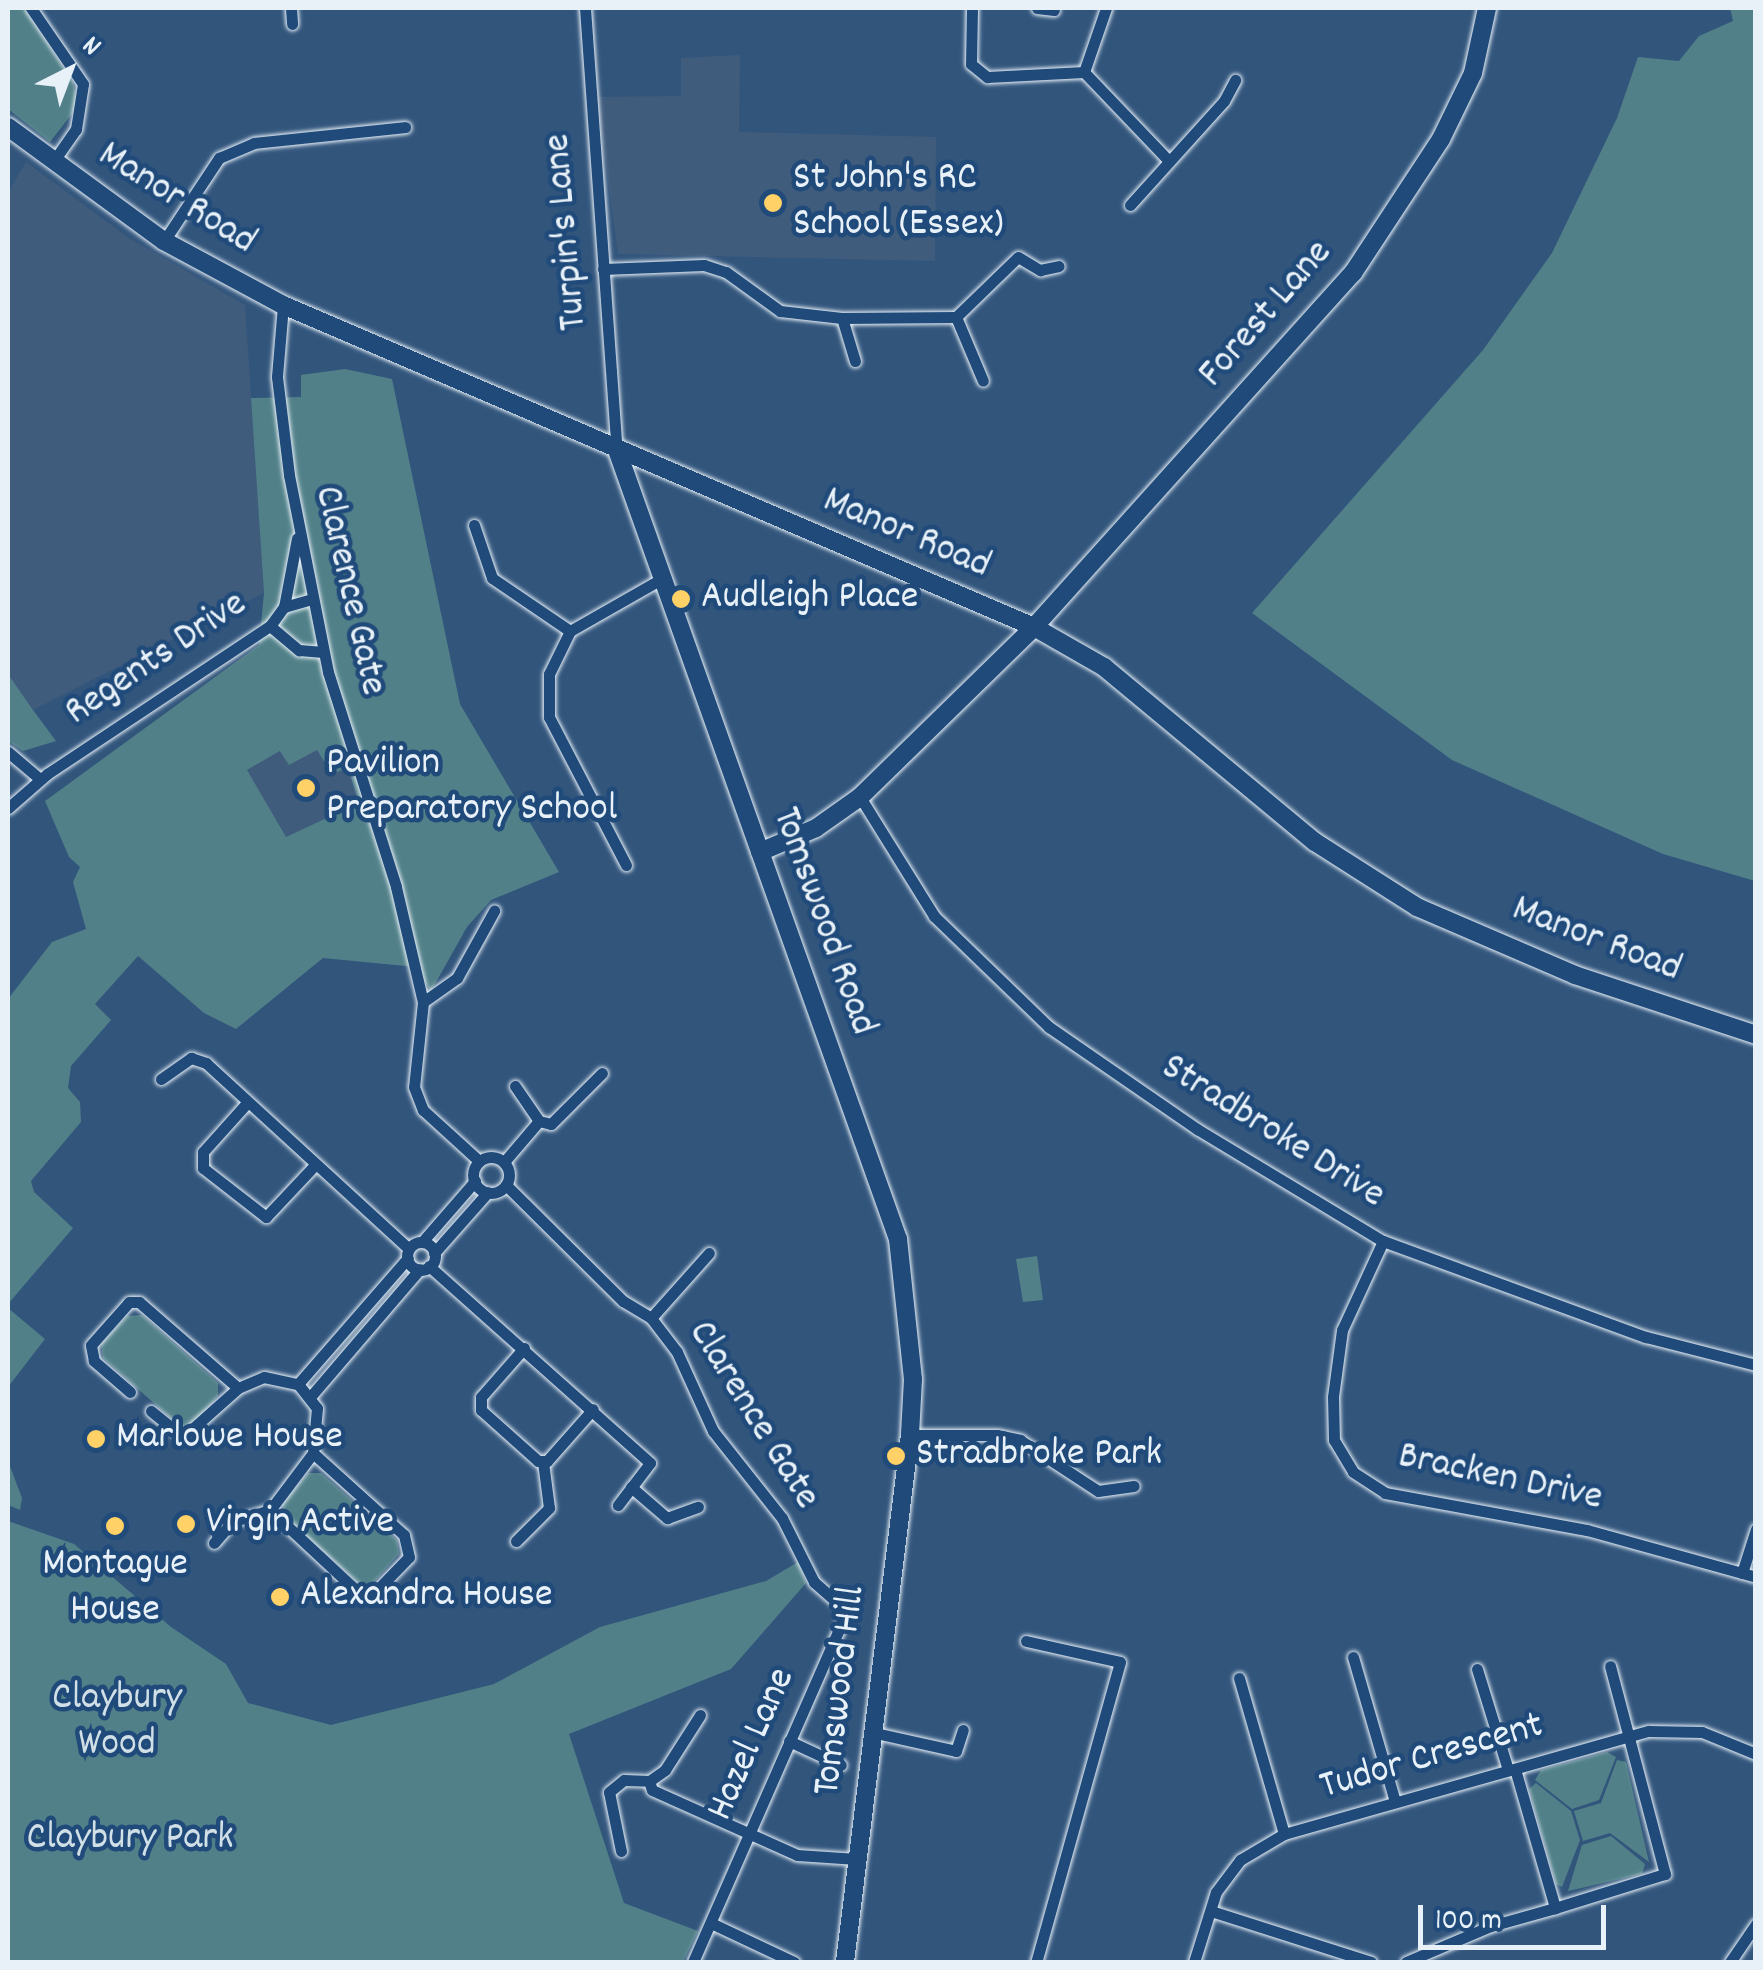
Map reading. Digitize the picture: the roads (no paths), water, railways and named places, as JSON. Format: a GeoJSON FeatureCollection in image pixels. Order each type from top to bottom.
{"type":"FeatureCollection","features":[{"type":"Feature","properties":{"kind":"street"},"geometry":{"type":"LineString","coordinates":[[31,8],[83,84],[76,129],[52,162]]}},
{"type":"Feature","properties":{"kind":"street"},"geometry":{"type":"LineString","coordinates":[[291,8],[292,24]]}},
{"type":"Feature","properties":{"kind":"street","name":"Turpin's Lane"},"geometry":{"type":"LineString","coordinates":[[585,8],[617,450]]}},
{"type":"Feature","properties":{"kind":"street"},"geometry":{"type":"LineString","coordinates":[[972,8],[971,64],[986,77],[1084,72],[1169,161]]}},
{"type":"Feature","properties":{"kind":"street"},"geometry":{"type":"LineString","coordinates":[[1037,8],[1054,10]]}},
{"type":"Feature","properties":{"kind":"street"},"geometry":{"type":"LineString","coordinates":[[1084,72],[1106,8]]}},
{"type":"Feature","properties":{"kind":"street","name":"Forest Lane"},"geometry":{"type":"LineString","coordinates":[[760,852],[816,828],[860,797],[1034,627],[1353,273],[1441,140],[1472,73],[1487,8]]}},
{"type":"Feature","properties":{"kind":"street"},"geometry":{"type":"LineString","coordinates":[[1130,204],[1234,80]]}},
{"type":"Feature","properties":{"kind":"street"},"geometry":{"type":"LineString","coordinates":[[164,242],[220,158],[254,143],[405,127]]}},
{"type":"Feature","properties":{"kind":"street","name":"Manor Road"},"geometry":{"type":"LineString","coordinates":[[9,132],[164,242],[284,305],[1034,627],[1104,667],[1315,842],[1416,907],[1575,976],[1756,1035]]}},
{"type":"Feature","properties":{"kind":"street"},"geometry":{"type":"LineString","coordinates":[[604,270],[704,265],[726,272],[780,311],[842,318],[956,318],[1018,257],[1040,270],[1059,266]]}},
{"type":"Feature","properties":{"kind":"street","name":"Clarence Gate"},"geometry":{"type":"LineString","coordinates":[[284,305],[277,377],[298,527],[323,652],[396,887],[423,1002],[417,1098],[479,1161]]}},
{"type":"Feature","properties":{"kind":"street"},"geometry":{"type":"LineString","coordinates":[[842,318],[855,361]]}},
{"type":"Feature","properties":{"kind":"street"},"geometry":{"type":"LineString","coordinates":[[956,318],[983,381]]}},
{"type":"Feature","properties":{"kind":"street","name":"Tomswood Road"},"geometry":{"type":"LineString","coordinates":[[617,450],[898,1239],[914,1379],[910,1432]]}},
{"type":"Feature","properties":{"kind":"street"},"geometry":{"type":"LineString","coordinates":[[474,525],[492,578],[570,631]]}},
{"type":"Feature","properties":{"kind":"street"},"geometry":{"type":"LineString","coordinates":[[284,607],[298,527]]}},
{"type":"Feature","properties":{"kind":"street"},"geometry":{"type":"LineString","coordinates":[[626,865],[548,718],[549,674],[570,631],[661,579]]}},
{"type":"Feature","properties":{"kind":"street","name":"Regents Drive"},"geometry":{"type":"LineString","coordinates":[[8,808],[40,779],[270,626],[284,607],[312,599]]}},
{"type":"Feature","properties":{"kind":"street"},"geometry":{"type":"LineString","coordinates":[[270,626],[300,650],[323,652]]}},
{"type":"Feature","properties":{"kind":"street","name":"Regents Drive"},"geometry":{"type":"LineString","coordinates":[[8,752],[40,779]]}},
{"type":"Feature","properties":{"kind":"street","name":"Stradbroke Drive"},"geometry":{"type":"LineString","coordinates":[[860,797],[934,916],[1050,1027],[1197,1128],[1383,1241],[1646,1337],[1756,1365]]}},
{"type":"Feature","properties":{"kind":"street"},"geometry":{"type":"LineString","coordinates":[[423,1002],[457,978],[494,912]]}},
{"type":"Feature","properties":{"kind":"street"},"geometry":{"type":"LineString","coordinates":[[161,1079],[199,1059],[408,1254],[524,1348],[650,1463],[618,1505]]}},
{"type":"Feature","properties":{"kind":"street"},"geometry":{"type":"LineString","coordinates":[[515,1086],[540,1121],[551,1124],[565,1116],[602,1073]]}},
{"type":"Feature","properties":{"kind":"street"},"geometry":{"type":"LineString","coordinates":[[246,1104],[203,1152],[203,1168],[266,1217],[316,1165]]}},
{"type":"Feature","properties":{"kind":"street"},"geometry":{"type":"LineString","coordinates":[[311,1396],[488,1192],[506,1185],[504,1162],[540,1121]]}},
{"type":"Feature","properties":{"kind":"street"},"geometry":{"type":"LineString","coordinates":[[298,1384],[474,1181],[479,1161],[492,1156],[504,1162]]}},
{"type":"Feature","properties":{"kind":"street"},"geometry":{"type":"LineString","coordinates":[[474,1181],[488,1192]]}},
{"type":"Feature","properties":{"kind":"street","name":"Clarence Gate"},"geometry":{"type":"LineString","coordinates":[[506,1185],[622,1300],[651,1318],[677,1352],[714,1432],[782,1518],[804,1566]]}},
{"type":"Feature","properties":{"kind":"street","name":"Bracken Drive"},"geometry":{"type":"LineString","coordinates":[[1383,1241],[1342,1330],[1333,1397],[1334,1440],[1353,1472],[1385,1493],[1588,1530],[1756,1577]]}},
{"type":"Feature","properties":{"kind":"street"},"geometry":{"type":"LineString","coordinates":[[422,1242],[434,1254]]}},
{"type":"Feature","properties":{"kind":"street"},"geometry":{"type":"LineString","coordinates":[[651,1318],[709,1252]]}},
{"type":"Feature","properties":{"kind":"street"},"geometry":{"type":"LineString","coordinates":[[130,1392],[94,1361],[91,1344],[129,1302],[140,1302],[238,1388]]}},
{"type":"Feature","properties":{"kind":"street"},"geometry":{"type":"LineString","coordinates":[[516,1541],[549,1508],[543,1462],[481,1410],[481,1397],[524,1348]]}},
{"type":"Feature","properties":{"kind":"street"},"geometry":{"type":"LineString","coordinates":[[151,1412],[183,1438],[238,1388],[264,1377],[298,1384],[311,1396],[320,1422],[312,1454],[270,1510],[233,1522],[214,1543]]}},
{"type":"Feature","properties":{"kind":"street"},"geometry":{"type":"LineString","coordinates":[[543,1462],[592,1410]]}},
{"type":"Feature","properties":{"kind":"street"},"geometry":{"type":"LineString","coordinates":[[910,1432],[997,1435],[1020,1440],[1098,1491],[1134,1486]]}},
{"type":"Feature","properties":{"kind":"street","name":"Tomswood Hill"},"geometry":{"type":"LineString","coordinates":[[846,1962],[910,1432]]}},
{"type":"Feature","properties":{"kind":"street"},"geometry":{"type":"LineString","coordinates":[[270,1510],[361,1595],[374,1594],[409,1557],[404,1535],[312,1454]]}},
{"type":"Feature","properties":{"kind":"street"},"geometry":{"type":"LineString","coordinates":[[631,1487],[667,1518],[698,1508]]}},
{"type":"Feature","properties":{"kind":"street"},"geometry":{"type":"LineString","coordinates":[[1742,1573],[1756,1529]]}},
{"type":"Feature","properties":{"kind":"street","name":"Hazel Lane"},"geometry":{"type":"LineString","coordinates":[[693,1962],[846,1611],[804,1566]]}},
{"type":"Feature","properties":{"kind":"street"},"geometry":{"type":"LineString","coordinates":[[1026,1641],[1120,1662],[1036,1962]]}},
{"type":"Feature","properties":{"kind":"street"},"geometry":{"type":"LineString","coordinates":[[1353,1657],[1395,1802]]}},
{"type":"Feature","properties":{"kind":"street"},"geometry":{"type":"LineString","coordinates":[[1406,1962],[1461,1937],[1665,1874],[1610,1666]]}},
{"type":"Feature","properties":{"kind":"street"},"geometry":{"type":"LineString","coordinates":[[1477,1669],[1555,1908]]}},
{"type":"Feature","properties":{"kind":"street"},"geometry":{"type":"LineString","coordinates":[[1239,1678],[1284,1834]]}},
{"type":"Feature","properties":{"kind":"street"},"geometry":{"type":"LineString","coordinates":[[650,1786],[676,1755],[700,1715]]}},
{"type":"Feature","properties":{"kind":"street"},"geometry":{"type":"LineString","coordinates":[[871,1732],[956,1751],[963,1730]]}},
{"type":"Feature","properties":{"kind":"street","name":"Tudor Crescent"},"geometry":{"type":"LineString","coordinates":[[1194,1962],[1216,1892],[1240,1860],[1284,1834],[1627,1737],[1702,1732],[1756,1754]]}},
{"type":"Feature","properties":{"kind":"street"},"geometry":{"type":"LineString","coordinates":[[789,1741],[841,1765]]}},
{"type":"Feature","properties":{"kind":"street"},"geometry":{"type":"LineString","coordinates":[[621,1851],[609,1792],[624,1780],[650,1786],[797,1855],[857,1860]]}},
{"type":"Feature","properties":{"kind":"street"},"geometry":{"type":"LineString","coordinates":[[1211,1911],[1371,1962]]}},
{"type":"Feature","properties":{"kind":"street"},"geometry":{"type":"LineString","coordinates":[[711,1923],[789,1962]]}},
{"type":"Feature","properties":{"kind":"street"},"geometry":{"type":"LineString","coordinates":[[1730,1962],[1756,1924]]}},
{"type":"Feature","properties":{"kind":"place","name":"St John's RC School (Essex)"},"geometry":{"type":"Point","coordinates":[773,203]}},
{"type":"Feature","properties":{"kind":"place","name":"Audleigh Place"},"geometry":{"type":"Point","coordinates":[681,599]}},
{"type":"Feature","properties":{"kind":"place","name":"Pavilion Preparatory School"},"geometry":{"type":"Point","coordinates":[306,788]}},
{"type":"Feature","properties":{"kind":"place","name":"Marlowe House"},"geometry":{"type":"Point","coordinates":[96,1439]}},
{"type":"Feature","properties":{"kind":"place","name":"Stradbroke Park"},"geometry":{"type":"Point","coordinates":[896,1456]}},
{"type":"Feature","properties":{"kind":"place","name":"Virgin Active"},"geometry":{"type":"Point","coordinates":[186,1524]}},
{"type":"Feature","properties":{"kind":"place","name":"Montague House"},"geometry":{"type":"Point","coordinates":[115,1526]}},
{"type":"Feature","properties":{"kind":"place","name":"Alexandra House"},"geometry":{"type":"Point","coordinates":[280,1597]}},
{"type":"Feature","properties":{"kind":"park label","name":"Claybury Wood"},"geometry":{"type":"Point","coordinates":[117,1723]}},
{"type":"Feature","properties":{"kind":"park label","name":"Claybury Park"},"geometry":{"type":"Point","coordinates":[130,1840]}}]}
